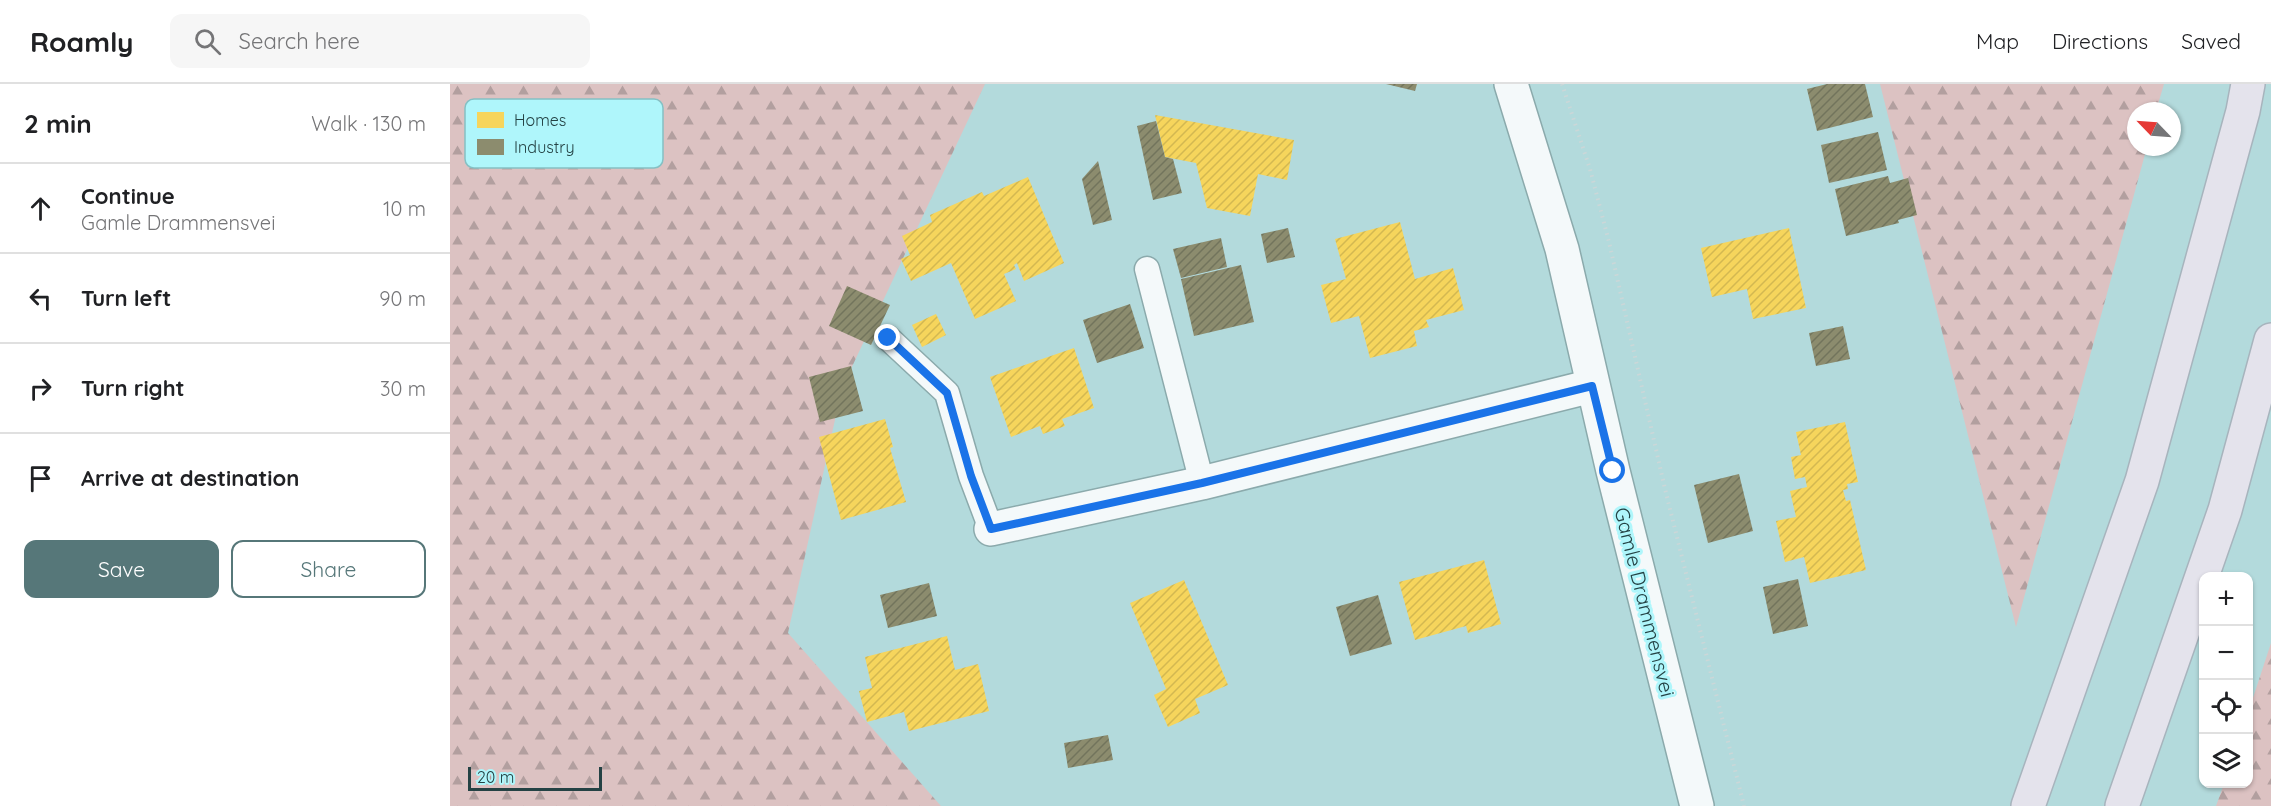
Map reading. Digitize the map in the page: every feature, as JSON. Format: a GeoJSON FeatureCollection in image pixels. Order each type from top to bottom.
{"type":"FeatureCollection","features":[{"type":"Feature","properties":{"kind":"highway"},"geometry":{"type":"LineString","coordinates":[[2028,806],[2142,482],[2243,111],[2248,84]]}},
{"type":"Feature","properties":{"kind":"highway"},"geometry":{"type":"LineString","coordinates":[[2122,806],[2225,510],[2271,340]]}},
{"type":"Feature","properties":{"kind":"main road","name":"Gamle Drammensvei"},"geometry":{"type":"LineString","coordinates":[[1511,84],[1562,249],[1592,386],[1697,806]]}},
{"type":"Feature","properties":{"kind":"main road"},"geometry":{"type":"LineString","coordinates":[[991,529],[1202,483],[1592,386]]}},
{"type":"Feature","properties":{"kind":"lane"},"geometry":{"type":"LineString","coordinates":[[1147,269],[1202,483]]}},
{"type":"Feature","properties":{"kind":"lane"},"geometry":{"type":"LineString","coordinates":[[888,338],[947,393],[971,476],[991,529]]}},
{"type":"Feature","properties":{"kind":"path"},"geometry":{"type":"LineString","coordinates":[[1562,84],[1590,169],[1609,242],[1665,489],[1744,806]]}},
{"type":"Feature","properties":{"kind":"green space"},"geometry":{"type":"Polygon","coordinates":[[[450,84],[985,84],[842,388],[788,633],[941,806],[450,806],[450,84]]]}},
{"type":"Feature","properties":{"kind":"green space"},"geometry":{"type":"Polygon","coordinates":[[[1880,84],[2164,84],[2159,102],[2127,102],[2127,156],[2145,156],[2016,627],[1880,84]]]}},
{"type":"Feature","properties":{"kind":"green space"},"geometry":{"type":"Polygon","coordinates":[[[2271,643],[2271,806],[2216,806],[2223,788],[2253,788],[2253,698],[2271,643]]]}},
{"type":"Feature","properties":{"kind":"building: Homes"},"geometry":{"type":"Polygon","coordinates":[[[1155,115],[1294,140],[1287,180],[1258,174],[1250,216],[1207,208],[1196,163],[1165,157],[1155,115]]]}},
{"type":"Feature","properties":{"kind":"building: Homes"},"geometry":{"type":"Polygon","coordinates":[[[1028,177],[1064,263],[1024,281],[1017,263],[1014,265],[1016,269],[1004,274],[1016,301],[975,319],[951,263],[911,281],[901,259],[910,255],[902,236],[932,222],[930,215],[982,192],[984,196],[1028,177]]]}},
{"type":"Feature","properties":{"kind":"building: Homes"},"geometry":{"type":"Polygon","coordinates":[[[1400,222],[1415,279],[1453,268],[1464,310],[1426,320],[1429,327],[1414,331],[1417,346],[1370,358],[1359,316],[1331,323],[1321,285],[1346,279],[1335,239],[1400,222]]]}},
{"type":"Feature","properties":{"kind":"building: Homes"},"geometry":{"type":"Polygon","coordinates":[[[1789,228],[1806,308],[1753,319],[1747,289],[1712,297],[1701,248],[1789,228]]]}},
{"type":"Feature","properties":{"kind":"building: Homes"},"geometry":{"type":"Polygon","coordinates":[[[936,314],[946,335],[922,347],[912,325],[936,314]]]}},
{"type":"Feature","properties":{"kind":"building: Homes"},"geometry":{"type":"Polygon","coordinates":[[[1074,348],[1094,408],[1062,419],[1065,426],[1043,434],[1040,426],[1011,437],[990,377],[1074,348]]]}},
{"type":"Feature","properties":{"kind":"building: Homes"},"geometry":{"type":"Polygon","coordinates":[[[885,419],[893,447],[890,448],[906,502],[841,520],[819,437],[885,419]]]}},
{"type":"Feature","properties":{"kind":"building: Homes"},"geometry":{"type":"Polygon","coordinates":[[[1845,422],[1858,482],[1847,484],[1848,489],[1843,490],[1846,501],[1850,500],[1866,570],[1810,583],[1804,557],[1785,562],[1776,521],[1796,517],[1790,491],[1807,487],[1805,477],[1795,479],[1791,457],[1801,455],[1796,432],[1845,422]]]}},
{"type":"Feature","properties":{"kind":"building: Homes"},"geometry":{"type":"Polygon","coordinates":[[[1484,560],[1501,624],[1468,633],[1466,626],[1415,640],[1399,582],[1484,560]]]}},
{"type":"Feature","properties":{"kind":"building: Homes"},"geometry":{"type":"Polygon","coordinates":[[[1184,580],[1228,685],[1195,699],[1200,713],[1168,727],[1154,695],[1166,689],[1130,603],[1184,580]]]}},
{"type":"Feature","properties":{"kind":"building: Homes"},"geometry":{"type":"Polygon","coordinates":[[[947,636],[955,670],[978,664],[989,711],[909,731],[904,712],[867,722],[859,691],[872,688],[865,657],[947,636]]]}},
{"type":"Feature","properties":{"kind":"building: Industry"},"geometry":{"type":"Polygon","coordinates":[[[1386,84],[1417,84],[1415,91],[1386,84]]]}},
{"type":"Feature","properties":{"kind":"building: Industry"},"geometry":{"type":"Polygon","coordinates":[[[1827,84],[1865,84],[1873,117],[1817,131],[1807,89],[1827,84]]]}},
{"type":"Feature","properties":{"kind":"building: Industry"},"geometry":{"type":"Polygon","coordinates":[[[1156,121],[1165,157],[1173,159],[1182,193],[1153,200],[1137,126],[1156,121]]]}},
{"type":"Feature","properties":{"kind":"building: Industry"},"geometry":{"type":"Polygon","coordinates":[[[1878,132],[1887,170],[1829,183],[1821,145],[1878,132]]]}},
{"type":"Feature","properties":{"kind":"building: Industry"},"geometry":{"type":"Polygon","coordinates":[[[1098,161],[1112,220],[1093,225],[1082,179],[1098,161]]]}},
{"type":"Feature","properties":{"kind":"building: Industry"},"geometry":{"type":"Polygon","coordinates":[[[1888,176],[1890,183],[1908,178],[1917,215],[1898,220],[1899,223],[1846,236],[1835,189],[1888,176]]]}},
{"type":"Feature","properties":{"kind":"building: Industry"},"geometry":{"type":"Polygon","coordinates":[[[1288,228],[1295,257],[1267,263],[1261,234],[1288,228]]]}},
{"type":"Feature","properties":{"kind":"building: Industry"},"geometry":{"type":"Polygon","coordinates":[[[1221,238],[1227,267],[1181,278],[1173,249],[1221,238]]]}},
{"type":"Feature","properties":{"kind":"building: Industry"},"geometry":{"type":"Polygon","coordinates":[[[1241,265],[1254,322],[1194,336],[1181,279],[1241,265]]]}},
{"type":"Feature","properties":{"kind":"building: Industry"},"geometry":{"type":"Polygon","coordinates":[[[847,286],[890,305],[871,345],[829,326],[847,286]]]}},
{"type":"Feature","properties":{"kind":"building: Industry"},"geometry":{"type":"Polygon","coordinates":[[[1130,304],[1144,348],[1097,363],[1083,320],[1130,304]]]}},
{"type":"Feature","properties":{"kind":"building: Industry"},"geometry":{"type":"Polygon","coordinates":[[[1843,326],[1850,359],[1816,366],[1809,333],[1843,326]]]}},
{"type":"Feature","properties":{"kind":"building: Industry"},"geometry":{"type":"Polygon","coordinates":[[[851,366],[863,411],[820,422],[809,377],[851,366]]]}},
{"type":"Feature","properties":{"kind":"building: Industry"},"geometry":{"type":"Polygon","coordinates":[[[1739,474],[1753,531],[1708,543],[1694,485],[1739,474]]]}},
{"type":"Feature","properties":{"kind":"building: Industry"},"geometry":{"type":"Polygon","coordinates":[[[1798,579],[1808,626],[1773,634],[1763,587],[1798,579]]]}},
{"type":"Feature","properties":{"kind":"building: Industry"},"geometry":{"type":"Polygon","coordinates":[[[929,583],[937,616],[888,628],[880,595],[929,583]]]}},
{"type":"Feature","properties":{"kind":"building: Industry"},"geometry":{"type":"Polygon","coordinates":[[[1378,595],[1392,644],[1350,656],[1336,607],[1378,595]]]}},
{"type":"Feature","properties":{"kind":"building: Industry"},"geometry":{"type":"Polygon","coordinates":[[[1108,735],[1113,760],[1068,768],[1064,743],[1108,735]]]}},
{"type":"Feature","properties":{"kind":"route"},"geometry":{"type":"LineString","coordinates":[[888,338],[947,393],[971,476],[991,529],[1202,483],[1592,386],[1613,471]]}}]}
